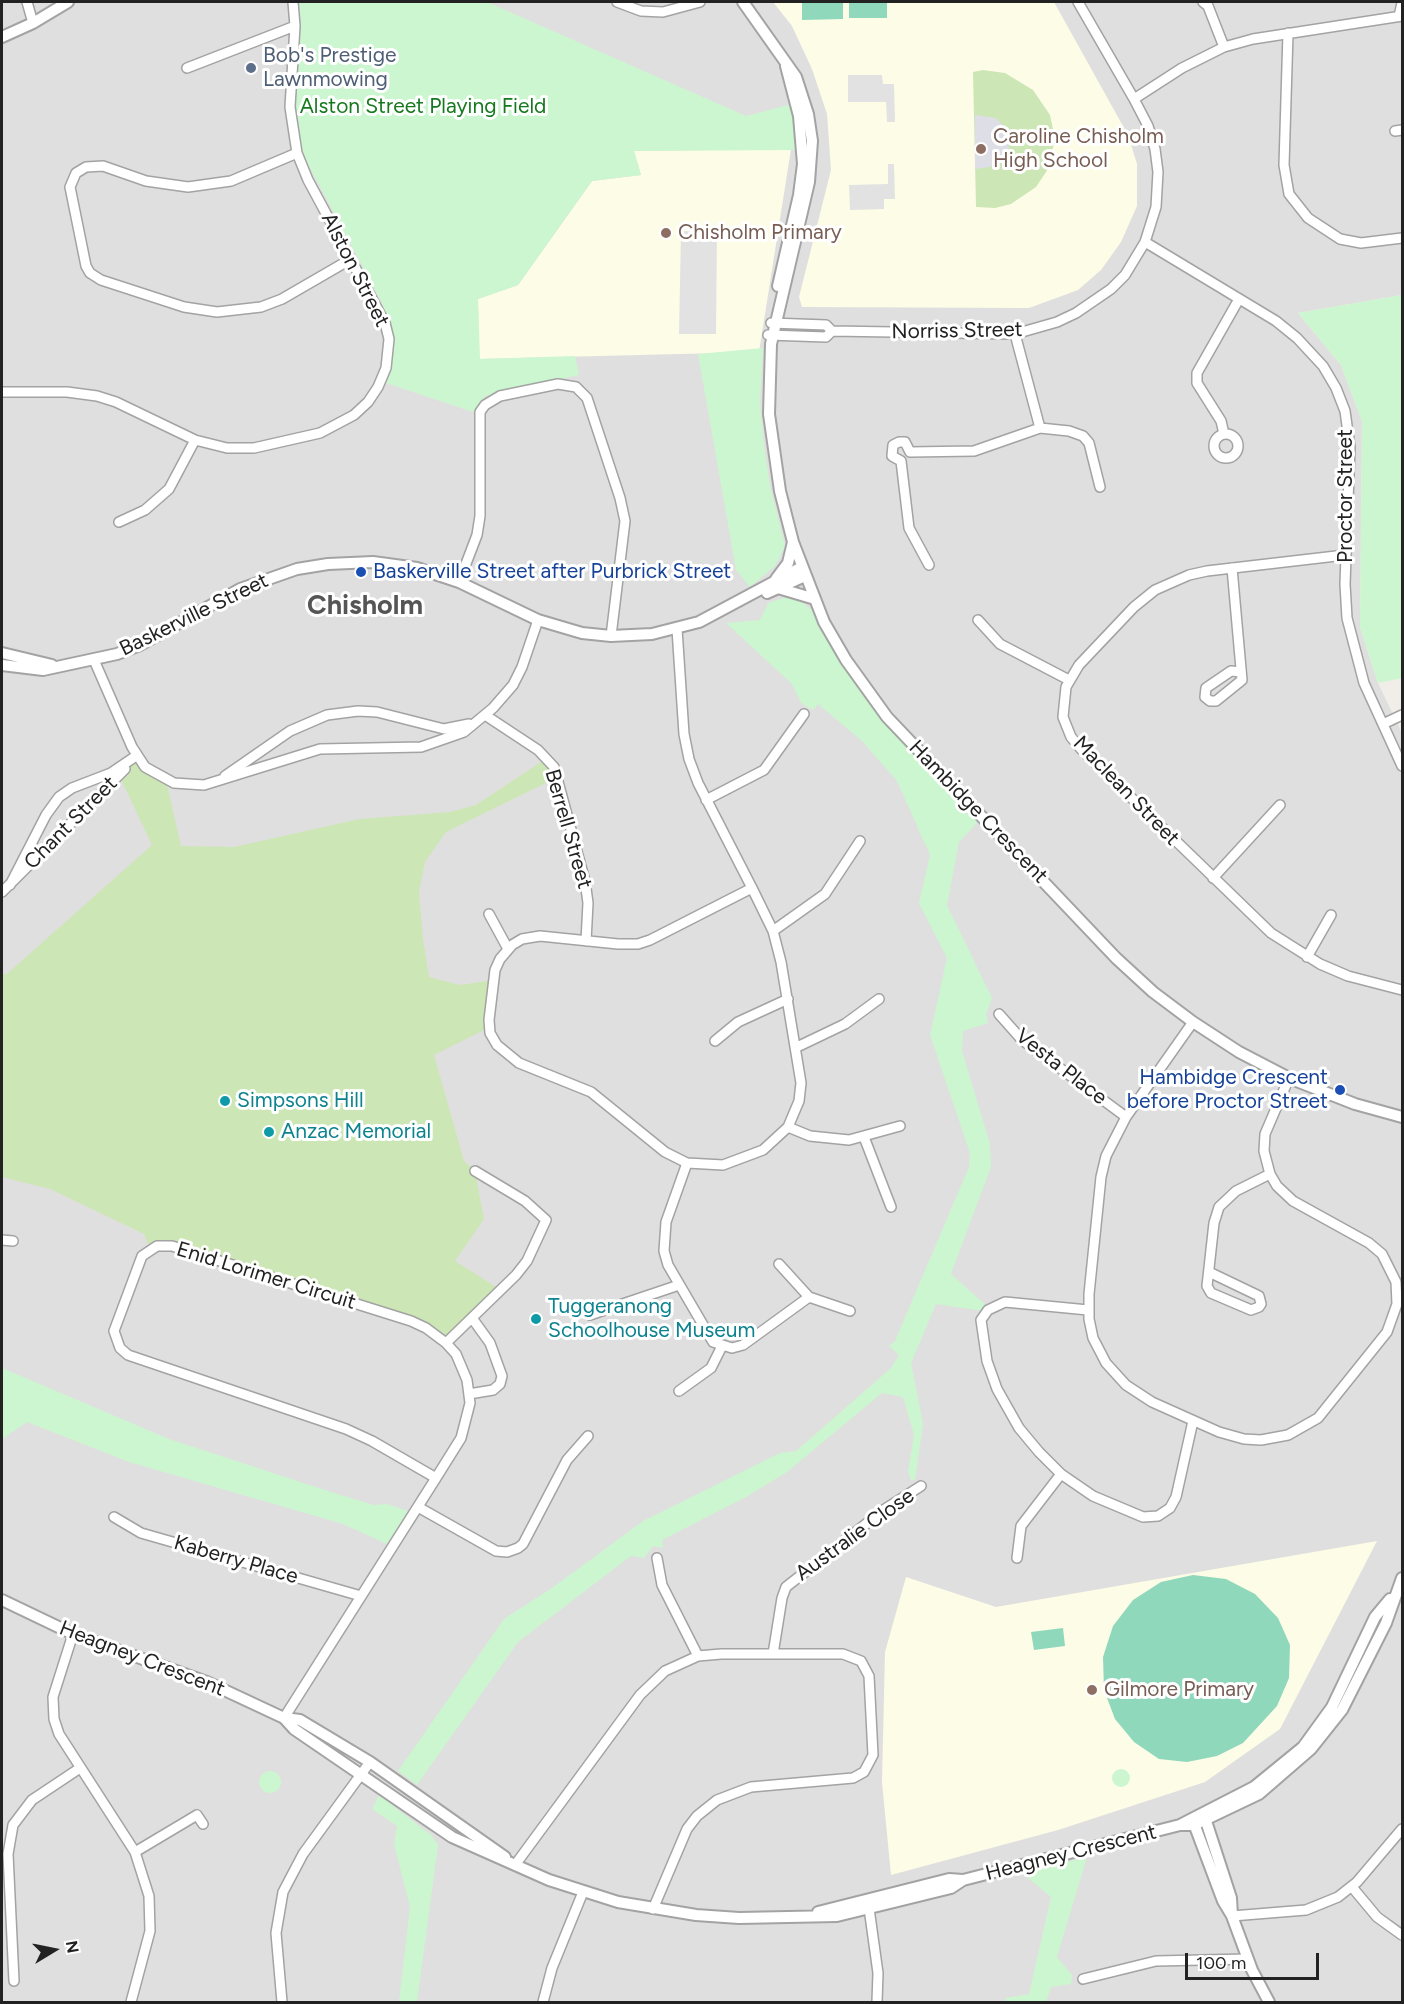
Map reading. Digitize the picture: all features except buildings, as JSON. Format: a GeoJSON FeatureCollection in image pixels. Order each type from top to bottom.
{"type":"FeatureCollection","features":[{"type":"Feature","properties":{"kind":"street"},"geometry":{"type":"LineString","coordinates":[[27,2],[33,23]]}},
{"type":"Feature","properties":{"kind":"street"},"geometry":{"type":"LineString","coordinates":[[2,37],[33,23],[68,2]]}},
{"type":"Feature","properties":{"kind":"street","name":"Alston Street"},"geometry":{"type":"LineString","coordinates":[[2,392],[67,392],[97,396],[116,402],[195,440],[227,448],[254,448],[320,434],[338,425],[368,402],[378,387],[386,368],[389,339],[385,322],[308,180],[297,153],[290,108],[295,26],[293,2]]}},
{"type":"Feature","properties":{"kind":"street"},"geometry":{"type":"LineString","coordinates":[[617,2],[641,11],[663,12],[700,2]]}},
{"type":"Feature","properties":{"kind":"street","name":"Hambidge Crescent"},"geometry":{"type":"LineString","coordinates":[[743,2],[796,76],[806,107],[811,136],[811,163],[806,200],[771,338],[769,414],[778,483],[793,542],[824,622],[846,660],[887,717],[1116,958],[1193,1023],[1239,1052],[1288,1078],[1355,1104],[1402,1118]]}},
{"type":"Feature","properties":{"kind":"street","name":"Norriss Street"},"geometry":{"type":"LineString","coordinates":[[774,323],[826,325],[832,331],[1015,334],[1057,322],[1095,302],[1125,275],[1145,242],[1156,207],[1158,172],[1148,126],[1078,2]]}},
{"type":"Feature","properties":{"kind":"street"},"geometry":{"type":"LineString","coordinates":[[1208,3],[1224,47]]}},
{"type":"Feature","properties":{"kind":"street"},"geometry":{"type":"LineString","coordinates":[[1134,99],[1182,68],[1224,47],[1288,33],[1401,16],[1402,3]]}},
{"type":"Feature","properties":{"kind":"street"},"geometry":{"type":"LineString","coordinates":[[187,68],[295,26]]}},
{"type":"Feature","properties":{"kind":"street"},"geometry":{"type":"LineString","coordinates":[[1288,33],[1284,165],[1289,194],[1308,218],[1340,238],[1361,243],[1402,238]]}},
{"type":"Feature","properties":{"kind":"street"},"geometry":{"type":"LineString","coordinates":[[297,153],[231,181],[188,187],[146,182],[103,166],[86,167],[76,173],[70,187],[86,266],[90,273],[101,280],[184,307],[217,312],[239,311],[282,299],[351,259]]}},
{"type":"Feature","properties":{"kind":"street","name":"Proctor Street"},"geometry":{"type":"LineString","coordinates":[[1145,242],[1298,338],[1323,366],[1336,388],[1345,411],[1350,441],[1346,555],[1347,618],[1364,682],[1402,766]]}},
{"type":"Feature","properties":{"kind":"street"},"geometry":{"type":"LineString","coordinates":[[1224,434],[1221,421],[1197,383],[1197,373],[1239,299]]}},
{"type":"Feature","properties":{"kind":"street","name":"Norriss Street"},"geometry":{"type":"LineString","coordinates":[[771,338],[826,337],[832,331]]}},
{"type":"Feature","properties":{"kind":"street"},"geometry":{"type":"LineString","coordinates":[[1015,334],[1040,428]]}},
{"type":"Feature","properties":{"kind":"street"},"geometry":{"type":"LineString","coordinates":[[459,582],[477,535],[480,516],[480,412],[485,405],[500,396],[558,384],[576,387],[587,398],[620,498],[625,521],[611,636]]}},
{"type":"Feature","properties":{"kind":"street"},"geometry":{"type":"LineString","coordinates":[[910,452],[974,451],[1040,428],[1069,431],[1083,436],[1092,451],[1100,487]]}},
{"type":"Feature","properties":{"kind":"street"},"geometry":{"type":"LineString","coordinates":[[119,522],[145,510],[169,489],[195,440]]}},
{"type":"Feature","properties":{"kind":"street"},"geometry":{"type":"LineString","coordinates":[[898,441],[905,442],[910,452],[908,458],[902,461],[892,456],[893,445],[898,441]]}},
{"type":"Feature","properties":{"kind":"street"},"geometry":{"type":"LineString","coordinates":[[902,461],[909,528],[929,565]]}},
{"type":"Feature","properties":{"kind":"street"},"geometry":{"type":"LineString","coordinates":[[793,542],[788,563],[776,585],[816,598]]}},
{"type":"Feature","properties":{"kind":"street","name":"Maclean Street"},"geometry":{"type":"LineString","coordinates":[[1346,555],[1189,575],[1155,590],[1118,624],[1069,680],[1063,702],[1063,717],[1071,737],[1265,928],[1307,957],[1348,976],[1402,990]]}},
{"type":"Feature","properties":{"kind":"street","name":"Baskerville Street"},"geometry":{"type":"LineString","coordinates":[[2,664],[32,670],[94,660],[140,645],[240,589],[297,569],[328,564],[373,562],[417,568],[459,582],[538,620],[582,633],[611,636],[676,629],[699,622],[804,571]]}},
{"type":"Feature","properties":{"kind":"street"},"geometry":{"type":"LineString","coordinates":[[1232,568],[1241,672]]}},
{"type":"Feature","properties":{"kind":"street"},"geometry":{"type":"LineString","coordinates":[[94,660],[133,758],[153,773],[174,783],[192,785],[216,782],[320,749],[421,747],[454,736],[483,718],[507,693],[517,676],[538,620]]}},
{"type":"Feature","properties":{"kind":"street"},"geometry":{"type":"LineString","coordinates":[[978,620],[1000,644],[1069,680]]}},
{"type":"Feature","properties":{"kind":"street"},"geometry":{"type":"LineString","coordinates":[[676,629],[684,734],[689,759],[706,800],[752,888],[773,931],[788,999],[801,1083],[796,1110],[788,1127],[775,1142],[744,1159],[723,1165],[687,1163],[665,1152],[591,1092],[519,1063],[496,1045],[490,1033],[489,1020],[495,970],[508,949],[522,939],[534,936],[618,944],[650,940],[752,888]]}},
{"type":"Feature","properties":{"kind":"street","name":"Baskerville Street"},"geometry":{"type":"LineString","coordinates":[[2,653],[52,665]]}},
{"type":"Feature","properties":{"kind":"street"},"geometry":{"type":"LineString","coordinates":[[216,782],[290,731],[327,715],[358,711],[377,712],[444,729],[483,718]]}},
{"type":"Feature","properties":{"kind":"street"},"geometry":{"type":"LineString","coordinates":[[706,800],[764,770],[804,714]]}},
{"type":"Feature","properties":{"kind":"street"},"geometry":{"type":"LineString","coordinates":[[1383,724],[1402,715]]}},
{"type":"Feature","properties":{"kind":"street","name":"Berrell Street"},"geometry":{"type":"LineString","coordinates":[[483,718],[538,750],[554,767],[585,881],[588,903],[586,941]]}},
{"type":"Feature","properties":{"kind":"street","name":"Chant Street"},"geometry":{"type":"LineString","coordinates":[[10,885],[46,815],[59,797],[72,788],[111,773],[133,758]]}},
{"type":"Feature","properties":{"kind":"street","name":"Chant Street"},"geometry":{"type":"LineString","coordinates":[[2,892],[126,768],[133,758]]}},
{"type":"Feature","properties":{"kind":"street"},"geometry":{"type":"LineString","coordinates":[[1213,878],[1280,805]]}},
{"type":"Feature","properties":{"kind":"street"},"geometry":{"type":"LineString","coordinates":[[773,931],[825,894],[860,841]]}},
{"type":"Feature","properties":{"kind":"street"},"geometry":{"type":"LineString","coordinates":[[489,914],[508,949]]}},
{"type":"Feature","properties":{"kind":"street"},"geometry":{"type":"LineString","coordinates":[[1307,957],[1331,915]]}},
{"type":"Feature","properties":{"kind":"street"},"geometry":{"type":"LineString","coordinates":[[715,1041],[738,1022],[788,999]]}},
{"type":"Feature","properties":{"kind":"street"},"geometry":{"type":"LineString","coordinates":[[796,1047],[845,1024],[879,999]]}},
{"type":"Feature","properties":{"kind":"street","name":"Vesta Place"},"geometry":{"type":"LineString","coordinates":[[999,1014],[1022,1040],[1126,1117]]}},
{"type":"Feature","properties":{"kind":"street"},"geometry":{"type":"LineString","coordinates":[[1193,1023],[1126,1117],[1110,1146],[1101,1176],[1088,1310],[1096,1347],[1118,1379],[1142,1398],[1235,1438],[1262,1440],[1288,1435],[1311,1423],[1329,1405],[1387,1332],[1397,1304],[1399,1282],[1391,1268],[1370,1243],[1293,1201],[1277,1186],[1270,1174],[1264,1151],[1265,1134],[1288,1078]]}},
{"type":"Feature","properties":{"kind":"street"},"geometry":{"type":"LineString","coordinates":[[788,1127],[810,1136],[830,1140],[864,1137],[900,1126]]}},
{"type":"Feature","properties":{"kind":"street"},"geometry":{"type":"LineString","coordinates":[[864,1137],[891,1207]]}},
{"type":"Feature","properties":{"kind":"street"},"geometry":{"type":"LineString","coordinates":[[687,1163],[663,1237],[668,1265],[707,1334],[722,1346],[732,1348],[743,1345],[809,1297]]}},
{"type":"Feature","properties":{"kind":"street"},"geometry":{"type":"LineString","coordinates":[[446,1343],[527,1261],[546,1220],[525,1201],[475,1171]]}},
{"type":"Feature","properties":{"kind":"street"},"geometry":{"type":"LineString","coordinates":[[1209,1272],[1259,1296],[1262,1304],[1259,1308],[1251,1310],[1211,1293],[1207,1286],[1214,1223],[1219,1207],[1236,1191],[1270,1174]]}},
{"type":"Feature","properties":{"kind":"street"},"geometry":{"type":"LineString","coordinates":[[2,1240],[13,1241]]}},
{"type":"Feature","properties":{"kind":"street","name":"Enid Lorimer Circuit"},"geometry":{"type":"LineString","coordinates":[[284,1718],[362,1596],[418,1507],[461,1438],[467,1421],[469,1394],[463,1366],[446,1343],[426,1328],[411,1321],[164,1245],[150,1249],[142,1256],[114,1331],[120,1348],[132,1357],[346,1429],[372,1441],[436,1478]]}},
{"type":"Feature","properties":{"kind":"street"},"geometry":{"type":"LineString","coordinates":[[779,1264],[809,1297],[850,1311]]}},
{"type":"Feature","properties":{"kind":"street"},"geometry":{"type":"LineString","coordinates":[[590,1316],[679,1285]]}},
{"type":"Feature","properties":{"kind":"street"},"geometry":{"type":"LineString","coordinates":[[1088,1310],[1005,1302],[988,1310],[981,1320],[987,1361],[1004,1403],[1019,1428],[1061,1474],[1111,1505],[1143,1516],[1158,1516],[1170,1508],[1176,1497],[1193,1421]]}},
{"type":"Feature","properties":{"kind":"street"},"geometry":{"type":"LineString","coordinates":[[469,1394],[493,1390],[500,1384],[502,1376],[490,1343],[472,1318]]}},
{"type":"Feature","properties":{"kind":"street"},"geometry":{"type":"LineString","coordinates":[[679,1391],[711,1368],[722,1346]]}},
{"type":"Feature","properties":{"kind":"street"},"geometry":{"type":"LineString","coordinates":[[418,1507],[496,1551],[507,1552],[518,1548],[523,1544],[567,1460],[588,1436]]}},
{"type":"Feature","properties":{"kind":"street"},"geometry":{"type":"LineString","coordinates":[[1017,1558],[1021,1526],[1061,1474]]}},
{"type":"Feature","properties":{"kind":"street","name":"Australie Close"},"geometry":{"type":"LineString","coordinates":[[773,1654],[782,1598],[786,1587],[885,1509],[921,1486]]}},
{"type":"Feature","properties":{"kind":"street","name":"Kaberry Place"},"geometry":{"type":"LineString","coordinates":[[114,1517],[141,1533],[362,1596]]}},
{"type":"Feature","properties":{"kind":"street"},"geometry":{"type":"LineString","coordinates":[[657,1558],[662,1586],[698,1656]]}},
{"type":"Feature","properties":{"kind":"street","name":"Heagney Crescent"},"geometry":{"type":"LineString","coordinates":[[284,1718],[294,1729],[452,1837],[583,1892],[653,1910],[739,1918],[812,1914],[837,1916],[868,1903],[951,1888],[963,1880],[1193,1822],[1259,1794],[1305,1749],[1336,1710],[1386,1623],[1402,1578]]}},
{"type":"Feature","properties":{"kind":"street","name":"Heagney Crescent"},"geometry":{"type":"LineString","coordinates":[[2,1600],[73,1634],[207,1682],[284,1718],[300,1720],[370,1762],[515,1865]]}},
{"type":"Feature","properties":{"kind":"street"},"geometry":{"type":"LineString","coordinates":[[73,1634],[56,1682],[52,1712],[59,1734],[135,1852],[144,1874],[151,1908],[145,1954],[131,2002]]}},
{"type":"Feature","properties":{"kind":"street"},"geometry":{"type":"LineString","coordinates":[[515,1865],[651,1682],[681,1662],[698,1656],[843,1654],[853,1656],[867,1668],[871,1698],[872,1763],[864,1772],[853,1778],[751,1787],[717,1800],[697,1816],[687,1829],[653,1910]]}},
{"type":"Feature","properties":{"kind":"street"},"geometry":{"type":"LineString","coordinates":[[282,2002],[276,1933],[283,1892],[303,1854],[370,1762]]}},
{"type":"Feature","properties":{"kind":"street"},"geometry":{"type":"LineString","coordinates":[[14,1981],[8,1854],[11,1832],[21,1812],[32,1800],[80,1768]]}},
{"type":"Feature","properties":{"kind":"street"},"geometry":{"type":"LineString","coordinates":[[192,1805],[203,1824]]}},
{"type":"Feature","properties":{"kind":"street"},"geometry":{"type":"LineString","coordinates":[[135,1852],[197,1815]]}},
{"type":"Feature","properties":{"kind":"street"},"geometry":{"type":"LineString","coordinates":[[1205,1817],[1231,1898],[1232,1916]]}},
{"type":"Feature","properties":{"kind":"street"},"geometry":{"type":"LineString","coordinates":[[1193,1822],[1223,1901],[1232,1916],[1248,1959],[1269,2002]]}},
{"type":"Feature","properties":{"kind":"street"},"geometry":{"type":"LineString","coordinates":[[1232,1916],[1306,1910],[1338,1898],[1352,1887],[1402,1829]]}},
{"type":"Feature","properties":{"kind":"street"},"geometry":{"type":"LineString","coordinates":[[1352,1887],[1377,1917],[1402,1935]]}},
{"type":"Feature","properties":{"kind":"street"},"geometry":{"type":"LineString","coordinates":[[543,2002],[552,1968],[583,1892]]}},
{"type":"Feature","properties":{"kind":"street"},"geometry":{"type":"LineString","coordinates":[[868,1903],[878,1972],[877,2002]]}},
{"type":"Feature","properties":{"kind":"street"},"geometry":{"type":"LineString","coordinates":[[1083,1979],[1156,1962],[1186,1959],[1248,1959]]}},
{"type":"Feature","properties":{"kind":"shaded area"},"geometry":{"type":"Polygon","coordinates":[[[2,2],[1402,2],[1402,295],[1298,313],[1341,365],[1362,421],[1360,627],[1378,683],[1402,733],[1402,2002],[2,2002],[2,2]]]}},
{"type":"Feature","properties":{"kind":"shaded area","name":"Caroline Chisholm High School"},"geometry":{"type":"Polygon","coordinates":[[[773,2],[1054,2],[1128,135],[1137,164],[1137,206],[1121,242],[1101,270],[1078,290],[1029,308],[802,307],[799,297],[831,170],[827,114],[812,69],[792,26],[773,2]]]}},
{"type":"Feature","properties":{"kind":"shaded area"},"geometry":{"type":"Polygon","coordinates":[[[848,75],[882,75],[883,84],[894,84],[895,122],[887,122],[886,102],[848,102],[848,75]]]}},
{"type":"Feature","properties":{"kind":"shaded area"},"geometry":{"type":"Polygon","coordinates":[[[975,115],[996,118],[1007,130],[1009,148],[1005,156],[990,167],[975,169],[975,115]]]}},
{"type":"Feature","properties":{"kind":"shaded area","name":"Chisholm Primary"},"geometry":{"type":"Polygon","coordinates":[[[791,149],[759,352],[479,359],[478,299],[518,285],[592,181],[641,175],[634,151],[791,149]]]}},
{"type":"Feature","properties":{"kind":"shaded area"},"geometry":{"type":"Polygon","coordinates":[[[888,164],[894,164],[895,199],[884,199],[884,209],[850,210],[849,185],[888,184],[888,164]]]}},
{"type":"Feature","properties":{"kind":"shaded area"},"geometry":{"type":"Polygon","coordinates":[[[681,231],[717,232],[716,334],[679,334],[681,231]]]}},
{"type":"Feature","properties":{"kind":"shaded area","name":"Gilmore Primary"},"geometry":{"type":"Polygon","coordinates":[[[1377,1541],[1280,1729],[1205,1782],[1058,1830],[891,1875],[882,1782],[885,1652],[906,1577],[996,1607],[1377,1541]]]}},
{"type":"Feature","properties":{"kind":"green space","name":"Alston Street Playing Field"},"geometry":{"type":"Polygon","coordinates":[[[299,2],[487,2],[746,116],[792,104],[798,150],[634,151],[641,175],[592,181],[518,285],[478,299],[480,359],[575,356],[579,375],[485,396],[473,412],[386,383],[394,352],[391,327],[382,303],[303,155],[299,140],[295,111],[301,25],[299,2]]]}},
{"type":"Feature","properties":{"kind":"green space"},"geometry":{"type":"Polygon","coordinates":[[[802,2],[843,2],[843,19],[802,20],[802,2]]]}},
{"type":"Feature","properties":{"kind":"green space"},"geometry":{"type":"Polygon","coordinates":[[[849,2],[887,2],[887,18],[849,18],[849,2]]]}},
{"type":"Feature","properties":{"kind":"green space"},"geometry":{"type":"Polygon","coordinates":[[[983,70],[1005,73],[1033,90],[1050,115],[1055,139],[1048,169],[1036,187],[1011,204],[995,208],[976,207],[973,72],[983,70]]]}},
{"type":"Feature","properties":{"kind":"green space"},"geometry":{"type":"Polygon","coordinates":[[[1402,295],[1402,678],[1378,683],[1360,627],[1362,421],[1341,365],[1298,313],[1402,295]]]}},
{"type":"Feature","properties":{"kind":"green space"},"geometry":{"type":"Polygon","coordinates":[[[763,348],[760,402],[764,445],[770,486],[785,546],[775,566],[750,587],[736,570],[698,354],[763,348]]]}},
{"type":"Feature","properties":{"kind":"green space"},"geometry":{"type":"Polygon","coordinates":[[[787,597],[798,599],[813,611],[845,669],[878,713],[978,822],[959,842],[947,905],[992,998],[986,1015],[988,1023],[963,1031],[962,1051],[990,1144],[991,1167],[951,1274],[988,1307],[983,1311],[936,1304],[911,1363],[923,1424],[915,1480],[911,1480],[908,1472],[914,1435],[903,1397],[882,1393],[787,1472],[746,1497],[662,1540],[663,1548],[653,1546],[644,1558],[631,1556],[518,1642],[417,1785],[398,1771],[504,1619],[552,1588],[643,1521],[780,1453],[796,1451],[891,1368],[899,1355],[889,1346],[895,1341],[969,1167],[970,1153],[930,1035],[947,958],[919,903],[930,855],[897,781],[862,741],[818,704],[813,710],[801,703],[792,684],[726,623],[760,620],[768,603],[787,597]]]}},
{"type":"Feature","properties":{"kind":"green space","name":"Simpsons Hill"},"geometry":{"type":"Polygon","coordinates":[[[136,756],[166,780],[181,846],[234,847],[359,819],[450,812],[476,805],[547,758],[558,777],[446,832],[425,862],[419,892],[429,977],[460,985],[494,980],[490,1027],[434,1055],[464,1161],[475,1171],[484,1219],[455,1261],[501,1290],[446,1343],[426,1328],[172,1246],[150,1249],[144,1234],[50,1189],[2,1177],[2,974],[7,974],[152,845],[119,775],[136,756]]]}},
{"type":"Feature","properties":{"kind":"green space"},"geometry":{"type":"Polygon","coordinates":[[[2,1368],[169,1439],[334,1493],[374,1505],[387,1504],[408,1511],[387,1544],[343,1524],[129,1462],[27,1422],[2,1439],[2,1368]]]}},
{"type":"Feature","properties":{"kind":"green space"},"geometry":{"type":"Polygon","coordinates":[[[1193,1575],[1226,1579],[1255,1594],[1278,1618],[1290,1645],[1289,1678],[1277,1706],[1243,1743],[1217,1756],[1187,1762],[1159,1759],[1134,1742],[1115,1719],[1104,1690],[1103,1657],[1113,1626],[1133,1600],[1161,1582],[1193,1575]]]}},
{"type":"Feature","properties":{"kind":"green space"},"geometry":{"type":"Polygon","coordinates":[[[1063,1628],[1065,1646],[1034,1650],[1031,1632],[1063,1628]]]}},
{"type":"Feature","properties":{"kind":"green space"},"geometry":{"type":"Polygon","coordinates":[[[1121,1769],[1127,1772],[1130,1778],[1127,1784],[1121,1787],[1115,1784],[1112,1778],[1115,1772],[1121,1769]]]}},
{"type":"Feature","properties":{"kind":"green space"},"geometry":{"type":"Polygon","coordinates":[[[270,1771],[278,1774],[281,1782],[278,1790],[270,1793],[262,1790],[259,1782],[262,1774],[270,1771]]]}},
{"type":"Feature","properties":{"kind":"green space"},"geometry":{"type":"Polygon","coordinates":[[[379,1795],[431,1835],[438,1845],[417,2002],[399,2002],[410,1907],[394,1844],[397,1826],[372,1809],[379,1795]]]}},
{"type":"Feature","properties":{"kind":"green space"},"geometry":{"type":"Polygon","coordinates":[[[1087,1857],[1057,1957],[1072,1975],[1071,1984],[1051,1987],[1046,2002],[1006,2002],[1006,1998],[1029,1994],[1051,1897],[1022,1873],[1087,1857]]]}},
{"type":"Feature","properties":{"kind":"place","name":"Bob's Prestige Lawnmowing"},"geometry":{"type":"Point","coordinates":[251,68]}},
{"type":"Feature","properties":{"kind":"place","name":"Caroline Chisholm High School"},"geometry":{"type":"Point","coordinates":[981,149]}},
{"type":"Feature","properties":{"kind":"place","name":"Chisholm Primary"},"geometry":{"type":"Point","coordinates":[666,233]}},
{"type":"Feature","properties":{"kind":"place","name":"Baskerville Street after Purbrick Street"},"geometry":{"type":"Point","coordinates":[361,572]}},
{"type":"Feature","properties":{"kind":"place","name":"Hambidge Crescent before Proctor Street"},"geometry":{"type":"Point","coordinates":[1340,1090]}},
{"type":"Feature","properties":{"kind":"place","name":"Simpsons Hill"},"geometry":{"type":"Point","coordinates":[225,1101]}},
{"type":"Feature","properties":{"kind":"place","name":"Anzac Memorial"},"geometry":{"type":"Point","coordinates":[269,1132]}},
{"type":"Feature","properties":{"kind":"place","name":"Tuggeranong Schoolhouse Museum"},"geometry":{"type":"Point","coordinates":[536,1319]}},
{"type":"Feature","properties":{"kind":"place","name":"Gilmore Primary"},"geometry":{"type":"Point","coordinates":[1092,1690]}},
{"type":"Feature","properties":{"kind":"district","name":"Chisholm"},"geometry":{"type":"Point","coordinates":[365,606]}}]}
